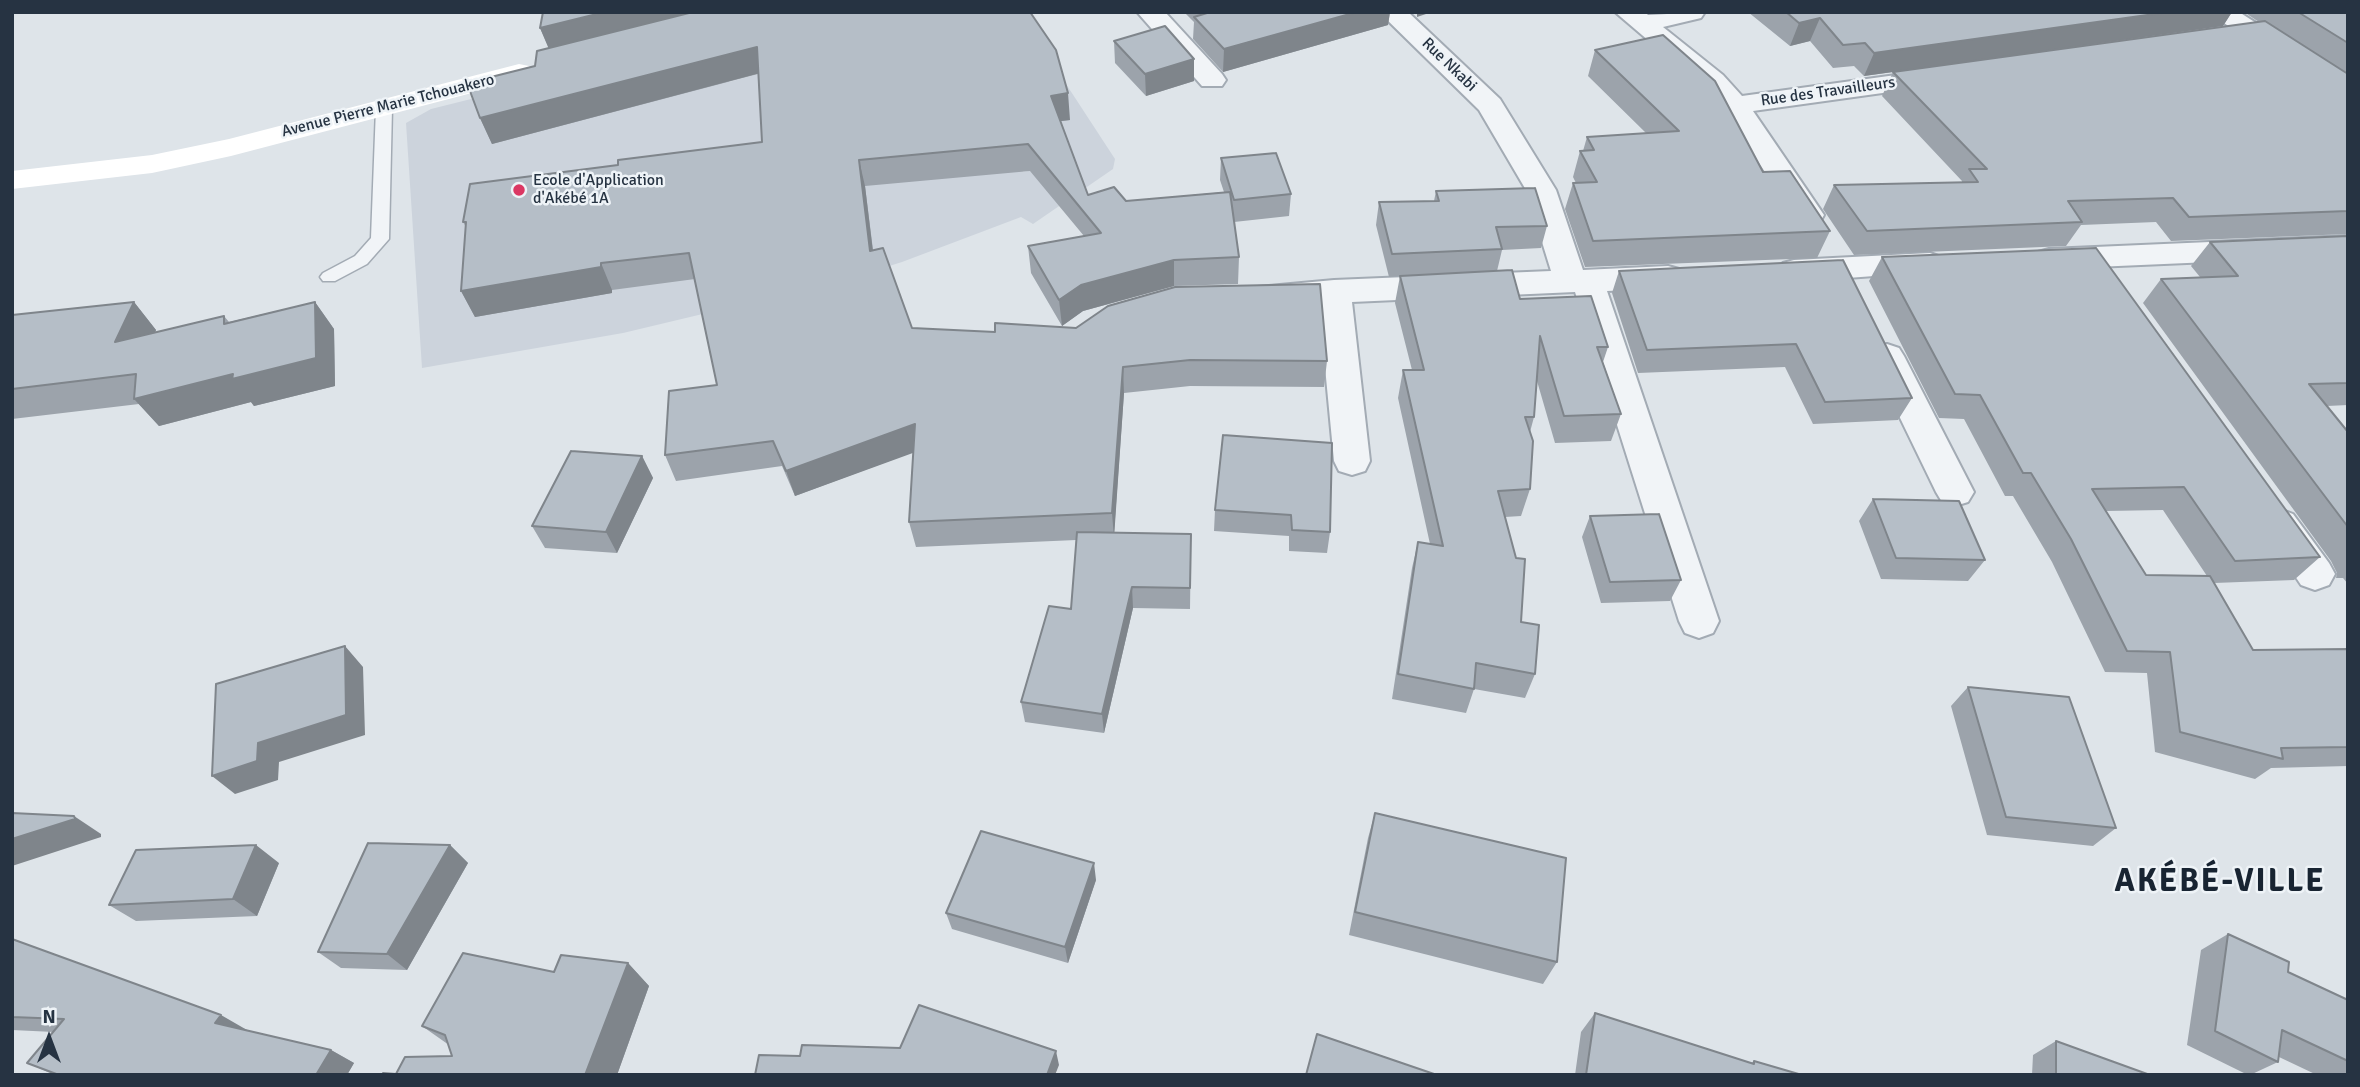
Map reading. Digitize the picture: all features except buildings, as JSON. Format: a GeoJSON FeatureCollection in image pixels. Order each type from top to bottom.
{"type":"FeatureCollection","features":[{"type":"Feature","properties":{"kind":"main road","name":"Avenue Pierre Marie Tchouakero"},"geometry":{"type":"LineString","coordinates":[[12,180],[152,164],[541,67]]}},
{"type":"Feature","properties":{"kind":"street"},"geometry":{"type":"LineString","coordinates":[[1150,12],[1212,80]]}},
{"type":"Feature","properties":{"kind":"street","name":"Rue Nkabi"},"geometry":{"type":"LineString","coordinates":[[1392,12],[1490,105],[1541,190],[1579,281],[1699,621]]}},
{"type":"Feature","properties":{"kind":"street"},"geometry":{"type":"LineString","coordinates":[[1636,18],[1692,12]]}},
{"type":"Feature","properties":{"kind":"street"},"geometry":{"type":"LineString","coordinates":[[2221,12],[2348,95]]}},
{"type":"Feature","properties":{"kind":"street"},"geometry":{"type":"LineString","coordinates":[[1636,18],[1713,81],[1735,105],[1830,249],[1868,318],[1955,492]]}},
{"type":"Feature","properties":{"kind":"street"},"geometry":{"type":"LineString","coordinates":[[2213,39],[2254,33]]}},
{"type":"Feature","properties":{"kind":"street","name":"Rue des Travailleurs"},"geometry":{"type":"LineString","coordinates":[[1735,105],[1967,73]]}},
{"type":"Feature","properties":{"kind":"street"},"geometry":{"type":"LineString","coordinates":[[2021,260],[2335,247],[2348,274]]}},
{"type":"Feature","properties":{"kind":"street"},"geometry":{"type":"LineString","coordinates":[[1762,272],[1830,249],[1966,263]]}},
{"type":"Feature","properties":{"kind":"street"},"geometry":{"type":"LineString","coordinates":[[2089,257],[2113,291]]}},
{"type":"Feature","properties":{"kind":"street"},"geometry":{"type":"LineString","coordinates":[[1241,296],[1695,276]]}},
{"type":"Feature","properties":{"kind":"street"},"geometry":{"type":"LineString","coordinates":[[1334,291],[1352,461]]}},
{"type":"Feature","properties":{"kind":"street"},"geometry":{"type":"LineString","coordinates":[[2259,495],[2315,574]]}},
{"type":"Feature","properties":{"kind":"lane"},"geometry":{"type":"LineString","coordinates":[[329,277],[361,260],[380,239],[384,108]]}},
{"type":"Feature","properties":{"kind":"shaded area","name":"Ecole d'Application d'Akébé 1A"},"geometry":{"type":"Polygon","coordinates":[[[820,12],[710,50],[729,82],[924,28],[1019,12],[1115,159],[1113,169],[1033,224],[1021,217],[902,262],[841,281],[623,333],[422,368],[406,123],[431,109],[820,12]],[[1010,136],[1023,172],[1069,164],[1010,136]]]}},
{"type":"Feature","properties":{"kind":"place","name":"Ecole d'Application d'Akébé 1A"},"geometry":{"type":"Point","coordinates":[519,190]}},
{"type":"Feature","properties":{"kind":"district","name":"AKÉBÉ-VILLE"},"geometry":{"type":"Point","coordinates":[2220,883]}}]}
